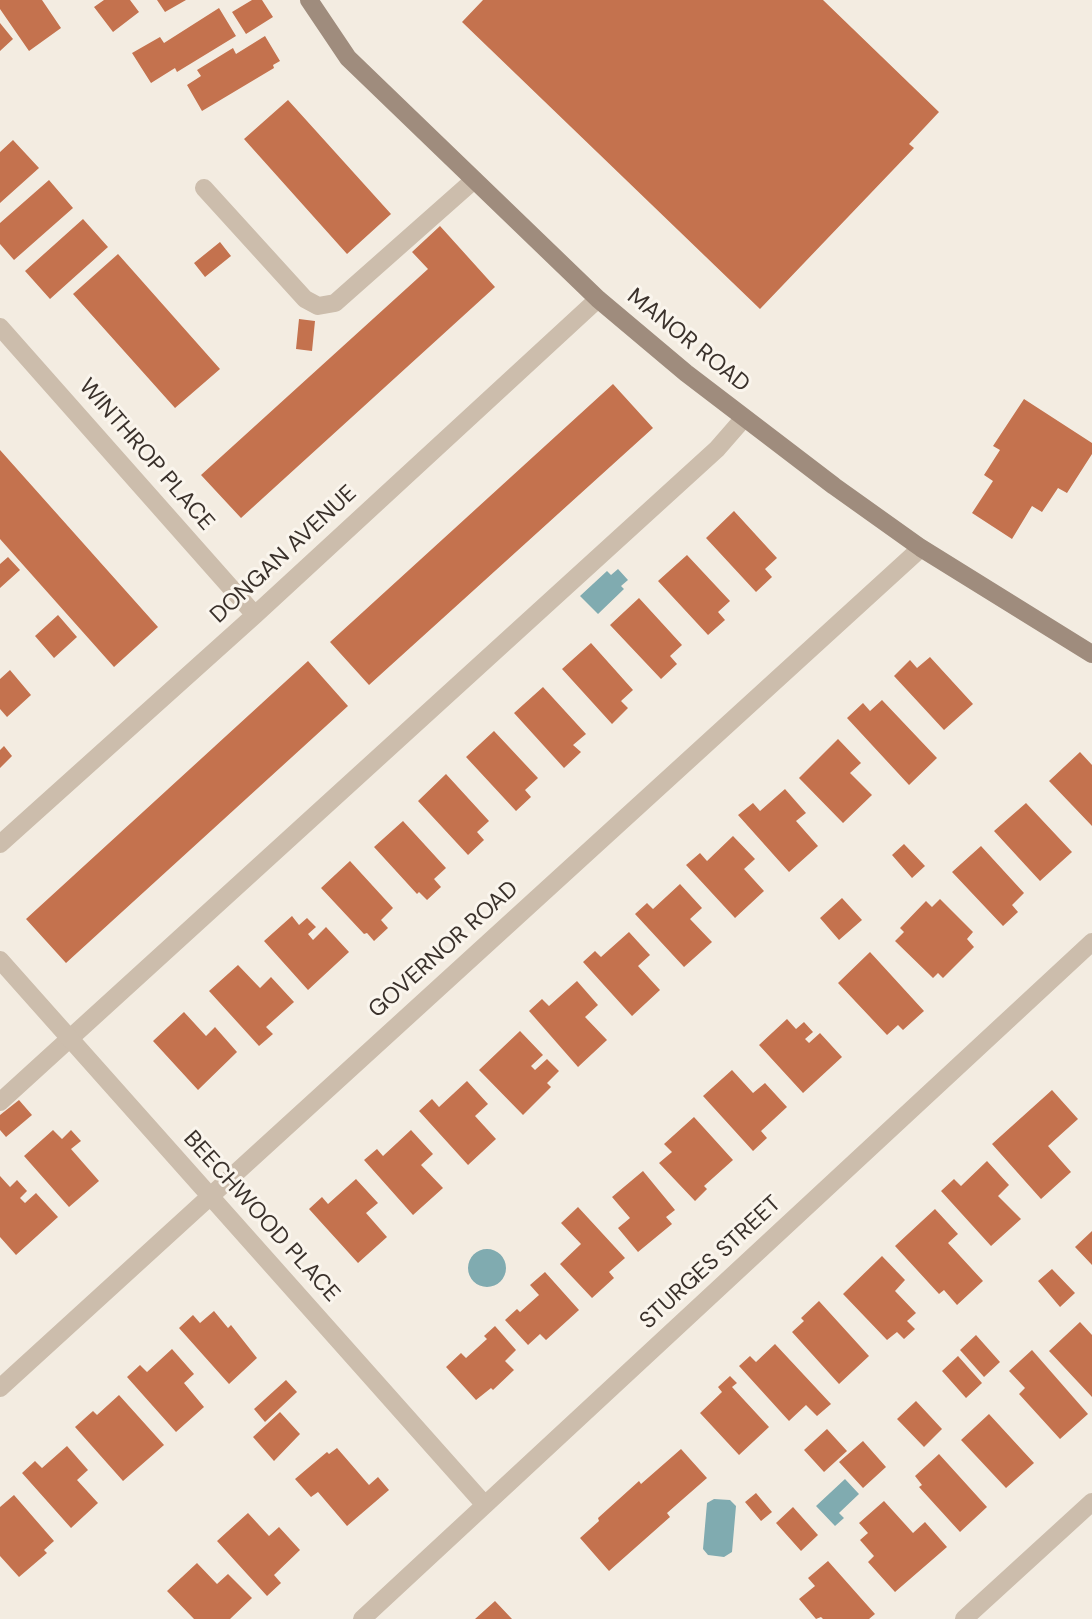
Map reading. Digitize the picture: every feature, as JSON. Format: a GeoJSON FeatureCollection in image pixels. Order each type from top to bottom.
{"type":"FeatureCollection","features":[{"type":"Feature","properties":{"kind":"street","name":"MANOR ROAD"},"geometry":{"type":"LineString","coordinates":[[309,0],[348,58],[598,299],[744,418],[921,548],[1092,654]]}},
{"type":"Feature","properties":{"kind":"street"},"geometry":{"type":"LineString","coordinates":[[204,188],[305,299],[318,306],[335,303],[474,180]]}},
{"type":"Feature","properties":{"kind":"street","name":"DONGAN AVENUE"},"geometry":{"type":"LineString","coordinates":[[0,844],[255,615],[598,299]]}},
{"type":"Feature","properties":{"kind":"street","name":"WINTHROP PLACE"},"geometry":{"type":"LineString","coordinates":[[0,327],[255,615]]}},
{"type":"Feature","properties":{"kind":"street"},"geometry":{"type":"LineString","coordinates":[[0,1102],[717,449],[744,418]]}},
{"type":"Feature","properties":{"kind":"street","name":"GOVERNOR ROAD"},"geometry":{"type":"LineString","coordinates":[[0,1388],[921,548]]}},
{"type":"Feature","properties":{"kind":"street","name":"STURGES STREET"},"geometry":{"type":"LineString","coordinates":[[362,1619],[1092,942]]}},
{"type":"Feature","properties":{"kind":"street","name":"BEECHWOOD PLACE"},"geometry":{"type":"LineString","coordinates":[[0,960],[485,1505]]}},
{"type":"Feature","properties":{"kind":"street"},"geometry":{"type":"LineString","coordinates":[[964,1619],[1092,1502]]}},
{"type":"Feature","properties":{"kind":"water"},"geometry":{"type":"Polygon","coordinates":[[[618,569],[628,580],[621,586],[624,589],[598,614],[580,596],[607,571],[611,575],[618,569]]]}},
{"type":"Feature","properties":{"kind":"water"},"geometry":{"type":"Polygon","coordinates":[[[487,1249],[501,1254],[506,1268],[501,1282],[487,1287],[473,1282],[468,1268],[473,1254],[487,1249]]]}},
{"type":"Feature","properties":{"kind":"water"},"geometry":{"type":"Polygon","coordinates":[[[845,1479],[859,1494],[839,1513],[844,1518],[835,1526],[816,1506],[845,1479]]]}},
{"type":"Feature","properties":{"kind":"water"},"geometry":{"type":"Polygon","coordinates":[[[714,1499],[730,1500],[736,1506],[732,1552],[724,1557],[708,1555],[703,1549],[707,1503],[714,1499]]]}},
{"type":"Feature","properties":{"kind":"building"},"geometry":{"type":"Polygon","coordinates":[[[0,0],[42,0],[61,28],[29,51],[0,9],[0,0]]]}},
{"type":"Feature","properties":{"kind":"building"},"geometry":{"type":"Polygon","coordinates":[[[104,0],[130,0],[139,12],[113,32],[94,7],[104,0]]]}},
{"type":"Feature","properties":{"kind":"building"},"geometry":{"type":"Polygon","coordinates":[[[157,0],[186,0],[165,12],[157,0]]]}},
{"type":"Feature","properties":{"kind":"building"},"geometry":{"type":"Polygon","coordinates":[[[252,0],[262,0],[273,17],[246,34],[232,12],[252,0]]]}},
{"type":"Feature","properties":{"kind":"building"},"geometry":{"type":"Polygon","coordinates":[[[483,0],[823,0],[939,112],[909,144],[914,148],[760,309],[462,22],[483,0]]]}},
{"type":"Feature","properties":{"kind":"building"},"geometry":{"type":"Polygon","coordinates":[[[219,8],[236,36],[177,72],[175,68],[151,83],[132,53],[160,37],[164,43],[219,8]]]}},
{"type":"Feature","properties":{"kind":"building"},"geometry":{"type":"Polygon","coordinates":[[[0,23],[13,39],[0,51],[0,23]]]}},
{"type":"Feature","properties":{"kind":"building"},"geometry":{"type":"Polygon","coordinates":[[[265,36],[280,61],[273,65],[274,68],[202,111],[187,85],[201,76],[197,70],[233,48],[236,54],[265,36]]]}},
{"type":"Feature","properties":{"kind":"building"},"geometry":{"type":"Polygon","coordinates":[[[288,100],[391,214],[347,254],[244,139],[288,100]]]}},
{"type":"Feature","properties":{"kind":"building"},"geometry":{"type":"Polygon","coordinates":[[[13,140],[39,168],[0,203],[0,152],[13,140]]]}},
{"type":"Feature","properties":{"kind":"building"},"geometry":{"type":"Polygon","coordinates":[[[49,180],[73,208],[14,260],[0,244],[0,223],[49,180]]]}},
{"type":"Feature","properties":{"kind":"building"},"geometry":{"type":"Polygon","coordinates":[[[83,219],[108,247],[50,299],[25,271],[83,219]]]}},
{"type":"Feature","properties":{"kind":"building"},"geometry":{"type":"Polygon","coordinates":[[[440,226],[495,287],[241,518],[201,475],[428,269],[412,252],[440,226]]]}},
{"type":"Feature","properties":{"kind":"building"},"geometry":{"type":"Polygon","coordinates":[[[220,242],[231,256],[205,277],[194,263],[220,242]]]}},
{"type":"Feature","properties":{"kind":"building"},"geometry":{"type":"Polygon","coordinates":[[[118,254],[220,369],[175,408],[73,294],[118,254]]]}},
{"type":"Feature","properties":{"kind":"building"},"geometry":{"type":"Polygon","coordinates":[[[299,319],[315,321],[312,351],[296,349],[299,319]]]}},
{"type":"Feature","properties":{"kind":"building"},"geometry":{"type":"Polygon","coordinates":[[[613,384],[653,428],[369,685],[330,642],[613,384]]]}},
{"type":"Feature","properties":{"kind":"building"},"geometry":{"type":"Polygon","coordinates":[[[1024,399],[1092,443],[1092,454],[1067,493],[1058,488],[1042,512],[1032,506],[1012,539],[972,513],[993,481],[984,475],[1000,450],[993,446],[1024,399]]]}},
{"type":"Feature","properties":{"kind":"building"},"geometry":{"type":"Polygon","coordinates":[[[0,450],[158,627],[114,667],[0,539],[0,450]]]}},
{"type":"Feature","properties":{"kind":"building"},"geometry":{"type":"Polygon","coordinates":[[[734,511],[777,558],[765,569],[772,577],[756,592],[706,538],[734,511]]]}},
{"type":"Feature","properties":{"kind":"building"},"geometry":{"type":"Polygon","coordinates":[[[687,555],[730,601],[718,612],[725,620],[708,635],[658,581],[687,555]]]}},
{"type":"Feature","properties":{"kind":"building"},"geometry":{"type":"Polygon","coordinates":[[[8,557],[20,570],[0,588],[0,564],[8,557]]]}},
{"type":"Feature","properties":{"kind":"building"},"geometry":{"type":"Polygon","coordinates":[[[639,598],[682,645],[670,656],[677,664],[661,679],[610,625],[639,598]]]}},
{"type":"Feature","properties":{"kind":"building"},"geometry":{"type":"Polygon","coordinates":[[[58,615],[77,637],[54,658],[35,636],[58,615]]]}},
{"type":"Feature","properties":{"kind":"building"},"geometry":{"type":"Polygon","coordinates":[[[591,643],[633,690],[621,701],[628,708],[612,724],[562,669],[591,643]]]}},
{"type":"Feature","properties":{"kind":"building"},"geometry":{"type":"Polygon","coordinates":[[[930,657],[973,704],[944,730],[894,676],[910,660],[917,668],[930,657]]]}},
{"type":"Feature","properties":{"kind":"building"},"geometry":{"type":"Polygon","coordinates":[[[308,661],[348,706],[66,963],[26,919],[308,661]]]}},
{"type":"Feature","properties":{"kind":"building"},"geometry":{"type":"Polygon","coordinates":[[[10,670],[31,695],[7,717],[0,709],[0,679],[10,670]]]}},
{"type":"Feature","properties":{"kind":"building"},"geometry":{"type":"Polygon","coordinates":[[[543,687],[586,734],[573,745],[581,752],[564,768],[514,713],[543,687]]]}},
{"type":"Feature","properties":{"kind":"building"},"geometry":{"type":"Polygon","coordinates":[[[882,700],[937,758],[909,785],[847,718],[863,703],[870,711],[882,700]]]}},
{"type":"Feature","properties":{"kind":"building"},"geometry":{"type":"Polygon","coordinates":[[[494,731],[538,778],[525,790],[531,797],[516,811],[466,757],[494,731]]]}},
{"type":"Feature","properties":{"kind":"building"},"geometry":{"type":"Polygon","coordinates":[[[838,739],[861,763],[850,773],[872,795],[843,823],[799,778],[838,739]]]}},
{"type":"Feature","properties":{"kind":"building"},"geometry":{"type":"Polygon","coordinates":[[[4,746],[12,756],[0,768],[0,750],[4,746]]]}},
{"type":"Feature","properties":{"kind":"building"},"geometry":{"type":"Polygon","coordinates":[[[1080,752],[1092,765],[1092,826],[1049,781],[1080,752]]]}},
{"type":"Feature","properties":{"kind":"building"},"geometry":{"type":"Polygon","coordinates":[[[446,774],[489,821],[477,832],[484,840],[468,855],[418,801],[446,774]]]}},
{"type":"Feature","properties":{"kind":"building"},"geometry":{"type":"Polygon","coordinates":[[[785,789],[806,813],[796,821],[818,846],[789,872],[738,815],[753,803],[760,811],[785,789]]]}},
{"type":"Feature","properties":{"kind":"building"},"geometry":{"type":"Polygon","coordinates":[[[1026,803],[1072,852],[1040,881],[994,831],[1026,803]]]}},
{"type":"Feature","properties":{"kind":"building"},"geometry":{"type":"Polygon","coordinates":[[[403,821],[446,868],[434,879],[441,887],[427,900],[419,892],[417,894],[374,847],[403,821]]]}},
{"type":"Feature","properties":{"kind":"building"},"geometry":{"type":"Polygon","coordinates":[[[733,836],[755,859],[744,869],[764,891],[735,918],[686,865],[700,853],[707,861],[733,836]]]}},
{"type":"Feature","properties":{"kind":"building"},"geometry":{"type":"Polygon","coordinates":[[[904,844],[925,866],[912,878],[892,855],[904,844]]]}},
{"type":"Feature","properties":{"kind":"building"},"geometry":{"type":"Polygon","coordinates":[[[981,846],[1024,893],[1012,905],[1018,912],[1003,926],[952,872],[981,846]]]}},
{"type":"Feature","properties":{"kind":"building"},"geometry":{"type":"Polygon","coordinates":[[[350,861],[393,908],[381,920],[388,928],[374,941],[367,933],[364,934],[321,888],[350,861]]]}},
{"type":"Feature","properties":{"kind":"building"},"geometry":{"type":"Polygon","coordinates":[[[680,884],[702,908],[690,919],[712,942],[684,967],[635,914],[647,903],[653,909],[680,884]]]}},
{"type":"Feature","properties":{"kind":"building"},"geometry":{"type":"Polygon","coordinates":[[[842,898],[862,920],[839,940],[820,918],[842,898]]]}},
{"type":"Feature","properties":{"kind":"building"},"geometry":{"type":"Polygon","coordinates":[[[940,899],[973,932],[967,939],[974,947],[943,978],[938,973],[933,978],[895,941],[904,932],[900,928],[926,901],[932,907],[940,899]]]}},
{"type":"Feature","properties":{"kind":"building"},"geometry":{"type":"Polygon","coordinates":[[[292,916],[299,925],[307,918],[316,927],[308,934],[313,940],[326,927],[349,952],[308,990],[264,941],[292,916]]]}},
{"type":"Feature","properties":{"kind":"building"},"geometry":{"type":"Polygon","coordinates":[[[629,932],[650,955],[638,966],[660,990],[632,1016],[583,962],[595,951],[601,957],[629,932]]]}},
{"type":"Feature","properties":{"kind":"building"},"geometry":{"type":"Polygon","coordinates":[[[870,952],[924,1011],[903,1030],[898,1025],[887,1035],[838,983],[870,952]]]}},
{"type":"Feature","properties":{"kind":"building"},"geometry":{"type":"Polygon","coordinates":[[[238,965],[260,988],[271,977],[294,1002],[266,1027],[273,1034],[259,1046],[209,991],[238,965]]]}},
{"type":"Feature","properties":{"kind":"building"},"geometry":{"type":"Polygon","coordinates":[[[577,981],[598,1005],[585,1017],[607,1040],[578,1067],[529,1011],[542,999],[549,1006],[577,981]]]}},
{"type":"Feature","properties":{"kind":"building"},"geometry":{"type":"Polygon","coordinates":[[[184,1012],[206,1036],[215,1027],[237,1052],[198,1090],[153,1041],[184,1012]]]}},
{"type":"Feature","properties":{"kind":"building"},"geometry":{"type":"Polygon","coordinates":[[[787,1019],[796,1029],[804,1022],[813,1032],[805,1039],[809,1043],[820,1033],[842,1057],[803,1093],[759,1045],[787,1019]]]}},
{"type":"Feature","properties":{"kind":"building"},"geometry":{"type":"Polygon","coordinates":[[[520,1031],[543,1055],[531,1066],[535,1070],[547,1059],[559,1071],[547,1083],[551,1087],[523,1115],[479,1070],[520,1031]]]}},
{"type":"Feature","properties":{"kind":"building"},"geometry":{"type":"Polygon","coordinates":[[[732,1070],[753,1093],[765,1083],[787,1107],[761,1131],[767,1138],[753,1151],[703,1096],[732,1070]]]}},
{"type":"Feature","properties":{"kind":"building"},"geometry":{"type":"Polygon","coordinates":[[[467,1081],[488,1104],[475,1116],[496,1139],[468,1165],[419,1111],[432,1099],[439,1107],[467,1081]]]}},
{"type":"Feature","properties":{"kind":"building"},"geometry":{"type":"Polygon","coordinates":[[[1052,1090],[1078,1119],[1048,1146],[1071,1172],[1041,1199],[992,1144],[1052,1090]]]}},
{"type":"Feature","properties":{"kind":"building"},"geometry":{"type":"Polygon","coordinates":[[[19,1100],[32,1115],[6,1137],[0,1130],[0,1115],[19,1100]]]}},
{"type":"Feature","properties":{"kind":"building"},"geometry":{"type":"Polygon","coordinates":[[[694,1117],[733,1160],[704,1186],[707,1189],[695,1201],[659,1163],[672,1152],[664,1144],[694,1117]]]}},
{"type":"Feature","properties":{"kind":"building"},"geometry":{"type":"Polygon","coordinates":[[[53,1130],[62,1139],[71,1130],[81,1141],[71,1149],[99,1181],[69,1207],[24,1156],[53,1130]]]}},
{"type":"Feature","properties":{"kind":"building"},"geometry":{"type":"Polygon","coordinates":[[[411,1130],[433,1154],[421,1165],[443,1188],[413,1215],[364,1160],[377,1149],[383,1156],[411,1130]]]}},
{"type":"Feature","properties":{"kind":"building"},"geometry":{"type":"Polygon","coordinates":[[[987,1161],[1009,1185],[998,1196],[1021,1219],[991,1246],[941,1191],[954,1179],[961,1186],[987,1161]]]}},
{"type":"Feature","properties":{"kind":"building"},"geometry":{"type":"Polygon","coordinates":[[[643,1171],[675,1210],[666,1217],[672,1224],[638,1252],[618,1228],[630,1218],[612,1197],[643,1171]]]}},
{"type":"Feature","properties":{"kind":"building"},"geometry":{"type":"Polygon","coordinates":[[[0,1176],[10,1187],[17,1180],[27,1191],[20,1198],[25,1203],[36,1193],[58,1217],[16,1255],[0,1237],[0,1176]]]}},
{"type":"Feature","properties":{"kind":"building"},"geometry":{"type":"Polygon","coordinates":[[[356,1179],[378,1203],[366,1213],[387,1237],[358,1263],[309,1209],[322,1197],[328,1204],[356,1179]]]}},
{"type":"Feature","properties":{"kind":"building"},"geometry":{"type":"Polygon","coordinates":[[[578,1207],[625,1258],[609,1272],[614,1278],[592,1298],[560,1264],[581,1244],[561,1223],[578,1207]]]}},
{"type":"Feature","properties":{"kind":"building"},"geometry":{"type":"Polygon","coordinates":[[[935,1209],[958,1234],[948,1243],[983,1281],[957,1305],[944,1290],[939,1294],[895,1246],[935,1209]]]}},
{"type":"Feature","properties":{"kind":"building"},"geometry":{"type":"Polygon","coordinates":[[[1092,1231],[1092,1265],[1075,1247],[1092,1231]]]}},
{"type":"Feature","properties":{"kind":"building"},"geometry":{"type":"Polygon","coordinates":[[[882,1256],[905,1280],[895,1291],[916,1313],[907,1321],[915,1329],[904,1339],[897,1332],[887,1340],[843,1294],[882,1256]]]}},
{"type":"Feature","properties":{"kind":"building"},"geometry":{"type":"Polygon","coordinates":[[[1052,1269],[1075,1293],[1060,1307],[1038,1281],[1052,1269]]]}},
{"type":"Feature","properties":{"kind":"building"},"geometry":{"type":"Polygon","coordinates":[[[545,1272],[579,1310],[546,1340],[540,1334],[528,1345],[505,1320],[517,1309],[520,1312],[539,1295],[530,1285],[545,1272]]]}},
{"type":"Feature","properties":{"kind":"building"},"geometry":{"type":"Polygon","coordinates":[[[819,1301],[869,1356],[839,1384],[792,1332],[804,1321],[801,1318],[819,1301]]]}},
{"type":"Feature","properties":{"kind":"building"},"geometry":{"type":"Polygon","coordinates":[[[214,1311],[228,1328],[231,1325],[257,1358],[229,1384],[179,1328],[193,1315],[200,1323],[214,1311]]]}},
{"type":"Feature","properties":{"kind":"building"},"geometry":{"type":"Polygon","coordinates":[[[1080,1322],[1092,1335],[1092,1397],[1049,1351],[1080,1322]]]}},
{"type":"Feature","properties":{"kind":"building"},"geometry":{"type":"Polygon","coordinates":[[[495,1326],[516,1350],[505,1361],[514,1370],[493,1390],[491,1388],[476,1400],[446,1367],[461,1353],[466,1358],[487,1339],[484,1336],[495,1326]]]}},
{"type":"Feature","properties":{"kind":"building"},"geometry":{"type":"Polygon","coordinates":[[[976,1335],[1000,1362],[984,1377],[960,1350],[976,1335]]]}},
{"type":"Feature","properties":{"kind":"building"},"geometry":{"type":"Polygon","coordinates":[[[775,1344],[831,1404],[817,1416],[806,1405],[789,1421],[739,1366],[750,1356],[756,1362],[775,1344]]]}},
{"type":"Feature","properties":{"kind":"building"},"geometry":{"type":"Polygon","coordinates":[[[172,1349],[194,1374],[184,1383],[204,1407],[176,1432],[127,1377],[140,1365],[147,1372],[172,1349]]]}},
{"type":"Feature","properties":{"kind":"building"},"geometry":{"type":"Polygon","coordinates":[[[1032,1350],[1088,1414],[1060,1439],[1019,1394],[1025,1388],[1009,1371],[1032,1350]]]}},
{"type":"Feature","properties":{"kind":"building"},"geometry":{"type":"Polygon","coordinates":[[[958,1356],[982,1383],[966,1398],[942,1371],[958,1356]]]}},
{"type":"Feature","properties":{"kind":"building"},"geometry":{"type":"Polygon","coordinates":[[[730,1376],[737,1383],[732,1387],[769,1427],[739,1455],[700,1413],[722,1392],[718,1387],[730,1376]]]}},
{"type":"Feature","properties":{"kind":"building"},"geometry":{"type":"Polygon","coordinates":[[[286,1380],[297,1392],[265,1422],[254,1409],[286,1380]]]}},
{"type":"Feature","properties":{"kind":"building"},"geometry":{"type":"Polygon","coordinates":[[[119,1395],[164,1445],[123,1481],[75,1427],[93,1411],[97,1415],[119,1395]]]}},
{"type":"Feature","properties":{"kind":"building"},"geometry":{"type":"Polygon","coordinates":[[[916,1401],[942,1429],[924,1447],[897,1419],[916,1401]]]}},
{"type":"Feature","properties":{"kind":"building"},"geometry":{"type":"Polygon","coordinates":[[[280,1412],[300,1434],[274,1461],[253,1437],[280,1412]]]}},
{"type":"Feature","properties":{"kind":"building"},"geometry":{"type":"Polygon","coordinates":[[[989,1414],[1034,1463],[1006,1488],[961,1440],[989,1414]]]}},
{"type":"Feature","properties":{"kind":"building"},"geometry":{"type":"Polygon","coordinates":[[[827,1429],[847,1451],[824,1472],[804,1450],[827,1429]]]}},
{"type":"Feature","properties":{"kind":"building"},"geometry":{"type":"Polygon","coordinates":[[[863,1441],[886,1467],[863,1488],[839,1462],[863,1441]]]}},
{"type":"Feature","properties":{"kind":"building"},"geometry":{"type":"Polygon","coordinates":[[[67,1446],[88,1470],[77,1480],[98,1503],[71,1528],[22,1473],[35,1461],[42,1468],[67,1446]]]}},
{"type":"Feature","properties":{"kind":"building"},"geometry":{"type":"Polygon","coordinates":[[[337,1448],[369,1485],[378,1477],[389,1490],[347,1526],[318,1492],[311,1497],[295,1479],[327,1452],[329,1454],[337,1448]]]}},
{"type":"Feature","properties":{"kind":"building"},"geometry":{"type":"Polygon","coordinates":[[[681,1449],[707,1478],[667,1513],[670,1517],[609,1571],[580,1538],[639,1481],[641,1484],[681,1449]]]}},
{"type":"Feature","properties":{"kind":"building"},"geometry":{"type":"Polygon","coordinates":[[[939,1454],[987,1507],[960,1532],[919,1487],[922,1485],[915,1476],[939,1454]]]}},
{"type":"Feature","properties":{"kind":"building"},"geometry":{"type":"Polygon","coordinates":[[[756,1493],[772,1512],[761,1521],[745,1502],[756,1493]]]}},
{"type":"Feature","properties":{"kind":"building"},"geometry":{"type":"Polygon","coordinates":[[[14,1495],[54,1541],[44,1550],[47,1553],[19,1577],[0,1556],[0,1507],[14,1495]]]}},
{"type":"Feature","properties":{"kind":"building"},"geometry":{"type":"Polygon","coordinates":[[[884,1501],[913,1533],[925,1522],[947,1547],[895,1592],[868,1562],[874,1556],[860,1540],[868,1533],[859,1523],[884,1501]]]}},
{"type":"Feature","properties":{"kind":"building"},"geometry":{"type":"Polygon","coordinates":[[[793,1507],[818,1535],[801,1551],[776,1523],[793,1507]]]}},
{"type":"Feature","properties":{"kind":"building"},"geometry":{"type":"Polygon","coordinates":[[[248,1513],[269,1536],[279,1527],[300,1550],[274,1575],[281,1583],[267,1596],[217,1541],[248,1513]]]}},
{"type":"Feature","properties":{"kind":"building"},"geometry":{"type":"Polygon","coordinates":[[[828,1561],[875,1614],[869,1619],[816,1619],[799,1599],[815,1586],[808,1578],[828,1561]]]}},
{"type":"Feature","properties":{"kind":"building"},"geometry":{"type":"Polygon","coordinates":[[[197,1563],[217,1584],[228,1574],[252,1598],[230,1619],[194,1619],[167,1591],[197,1563]]]}},
{"type":"Feature","properties":{"kind":"building"},"geometry":{"type":"Polygon","coordinates":[[[495,1601],[512,1619],[475,1619],[495,1601]]]}}]}
